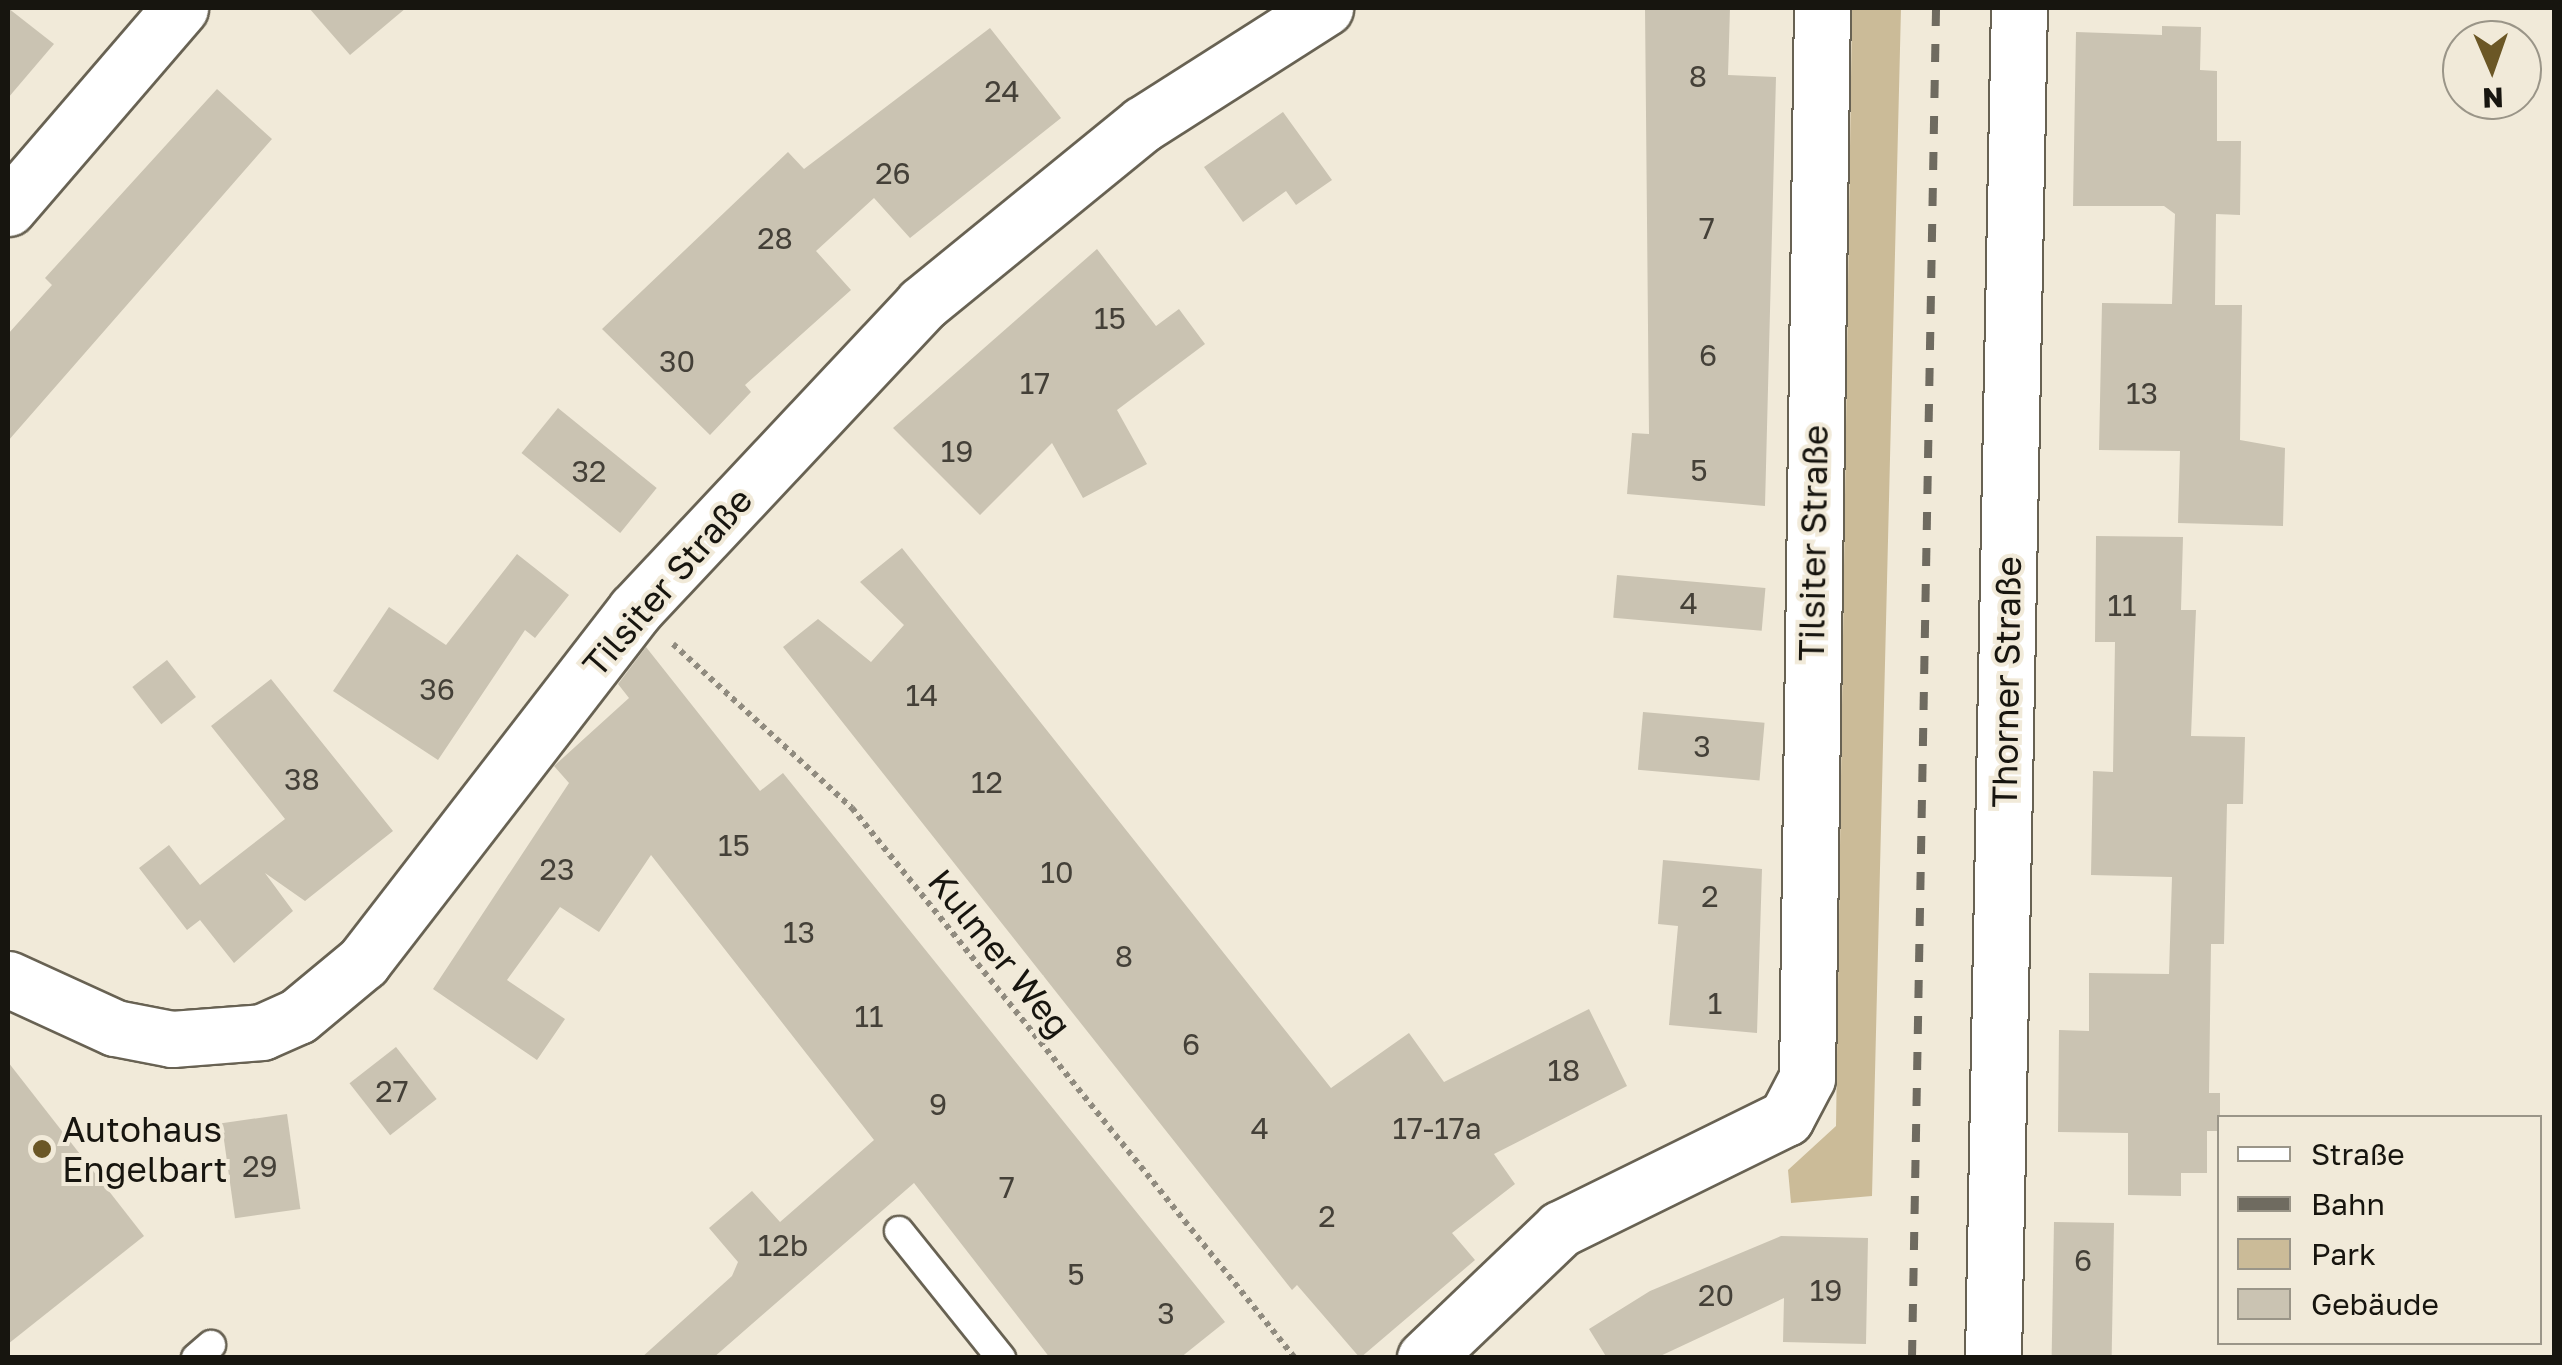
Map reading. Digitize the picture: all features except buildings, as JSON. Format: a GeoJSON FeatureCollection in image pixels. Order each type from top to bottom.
{"type":"FeatureCollection","features":[{"type":"Feature","properties":{"kind":"street"},"geometry":{"type":"LineString","coordinates":[[8,208],[180,8]]}},
{"type":"Feature","properties":{"kind":"street","name":"Tilsiter Straße"},"geometry":{"type":"LineString","coordinates":[[8,979],[114,1028],[172,1039],[262,1032],[298,1016],[362,962],[635,610],[922,304],[1144,124],[1324,8]]}},
{"type":"Feature","properties":{"kind":"street","name":"Tilsiter Straße"},"geometry":{"type":"LineString","coordinates":[[1426,1358],[1560,1229],[1786,1118],[1807,1078],[1822,8]]}},
{"type":"Feature","properties":{"kind":"street","name":"Thorner Straße"},"geometry":{"type":"LineString","coordinates":[[1993,1358],[2019,8]]}},
{"type":"Feature","properties":{"kind":"lane"},"geometry":{"type":"LineString","coordinates":[[899,1231],[1001,1358]]}},
{"type":"Feature","properties":{"kind":"path","name":"Kulmer Weg"},"geometry":{"type":"LineString","coordinates":[[635,610],[852,808],[1295,1358]]}},
{"type":"Feature","properties":{"kind":"green space"},"geometry":{"type":"Polygon","coordinates":[[[1852,8],[1901,8],[1872,1196],[1791,1203],[1788,1170],[1836,1126],[1852,8]]]}},
{"type":"Feature","properties":{"kind":"railway"},"geometry":{"type":"LineString","coordinates":[[1912,1358],[1936,8]]}},
{"type":"Feature","properties":{"kind":"place","name":"Autohaus Engelbart"},"geometry":{"type":"Point","coordinates":[42,1149]}}]}
